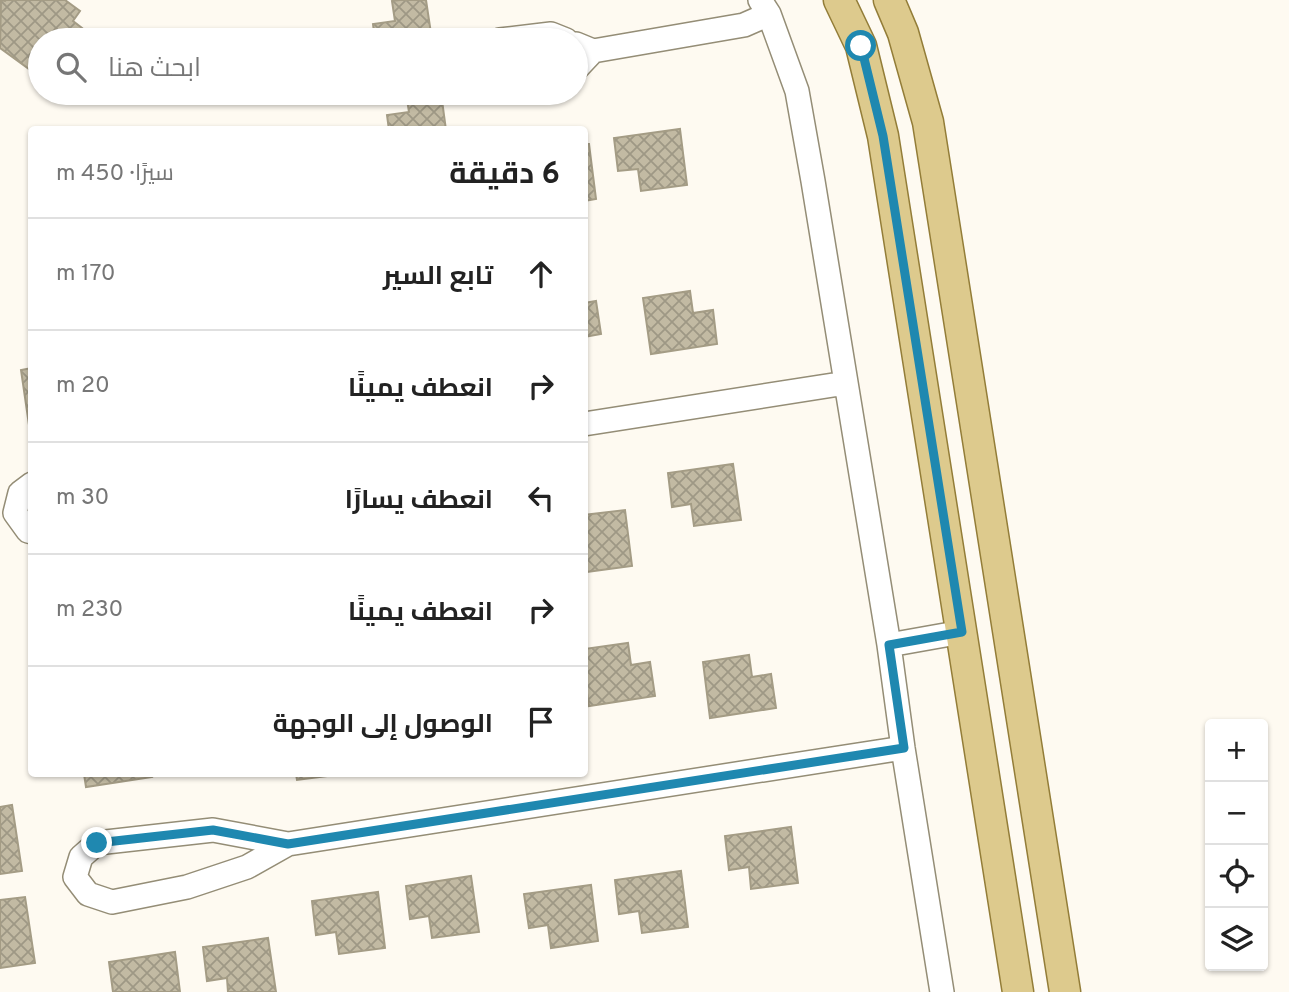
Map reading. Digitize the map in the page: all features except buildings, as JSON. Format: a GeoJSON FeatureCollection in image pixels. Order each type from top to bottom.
{"type":"FeatureCollection","features":[{"type":"Feature","properties":{"kind":"main road"},"geometry":{"type":"LineString","coordinates":[[839,0],[861,46],[883,136],[1018,991],[1064,986],[928,122],[903,33],[889,0]]}},
{"type":"Feature","properties":{"kind":"street"},"geometry":{"type":"LineString","coordinates":[[588,46],[744,25],[764,7],[797,91],[889,645],[942,992]]}},
{"type":"Feature","properties":{"kind":"street"},"geometry":{"type":"LineString","coordinates":[[588,423],[846,383]]}},
{"type":"Feature","properties":{"kind":"street"},"geometry":{"type":"LineString","coordinates":[[28,487],[20,493],[15,513],[28,531]]}},
{"type":"Feature","properties":{"kind":"street"},"geometry":{"type":"LineString","coordinates":[[889,645],[962,632]]}},
{"type":"Feature","properties":{"kind":"street"},"geometry":{"type":"LineString","coordinates":[[288,844],[247,867],[187,887],[112,902],[88,894],[75,877],[81,857],[97,843],[213,830],[288,844],[904,748]]}},
{"type":"Feature","properties":{"kind":"route"},"geometry":{"type":"LineString","coordinates":[[97,843],[213,830],[288,844],[904,748],[889,645],[962,632],[883,136],[861,46]]}}]}
